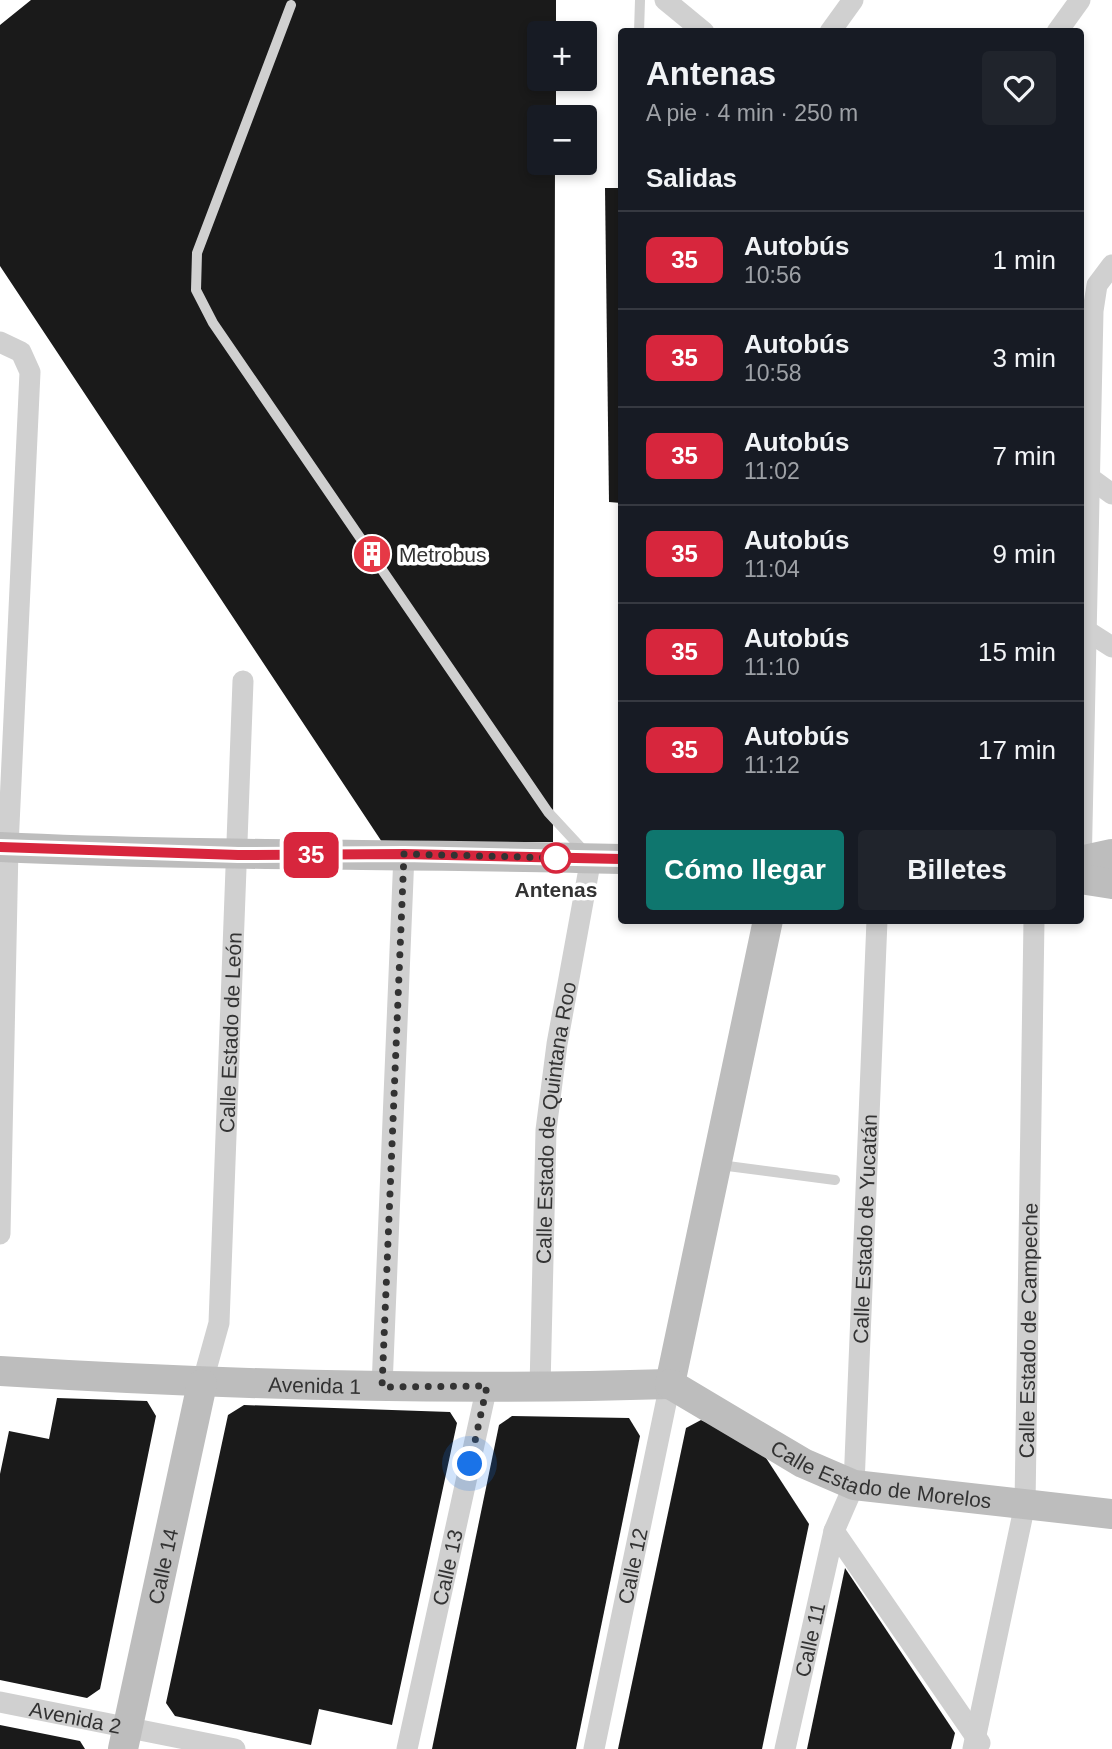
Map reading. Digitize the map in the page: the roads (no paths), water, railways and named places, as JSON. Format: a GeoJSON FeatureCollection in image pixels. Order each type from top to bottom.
{"type":"FeatureCollection","features":[{"type":"Feature","properties":{"kind":"street"},"geometry":{"type":"LineString","coordinates":[[665,0],[699,28]]}},
{"type":"Feature","properties":{"kind":"street"},"geometry":{"type":"LineString","coordinates":[[833,28],[853,0]]}},
{"type":"Feature","properties":{"kind":"street"},"geometry":{"type":"LineString","coordinates":[[1059,28],[1080,0]]}},
{"type":"Feature","properties":{"kind":"street"},"geometry":{"type":"LineString","coordinates":[[1112,265],[1097,285],[1086,307],[1090,478],[1084,629],[1112,647]]}},
{"type":"Feature","properties":{"kind":"street"},"geometry":{"type":"LineString","coordinates":[[1086,307],[1112,326]]}},
{"type":"Feature","properties":{"kind":"street"},"geometry":{"type":"LineString","coordinates":[[0,342],[21,352],[30,372],[4,847],[0,1234]]}},
{"type":"Feature","properties":{"kind":"street"},"geometry":{"type":"LineString","coordinates":[[1090,478],[1112,494]]}},
{"type":"Feature","properties":{"kind":"street","name":"Calle Estado de León"},"geometry":{"type":"LineString","coordinates":[[202,1384],[219,1324],[243,681]]}},
{"type":"Feature","properties":{"kind":"street"},"geometry":{"type":"LineString","coordinates":[[4,847],[238,855],[404,854],[618,859]]}},
{"type":"Feature","properties":{"kind":"street"},"geometry":{"type":"LineString","coordinates":[[382,1387],[404,854]]}},
{"type":"Feature","properties":{"kind":"street"},"geometry":{"type":"LineString","coordinates":[[1084,868],[1112,854]]}},
{"type":"Feature","properties":{"kind":"street","name":"Calle Estado de Quintana Roo"},"geometry":{"type":"LineString","coordinates":[[540,1388],[545,1130],[557,1044],[591,858]]}},
{"type":"Feature","properties":{"kind":"street"},"geometry":{"type":"LineString","coordinates":[[1084,872],[1112,884]]}},
{"type":"Feature","properties":{"kind":"street"},"geometry":{"type":"LineString","coordinates":[[670,1384],[767,924]]}},
{"type":"Feature","properties":{"kind":"street","name":"Calle Estado de Yucatán"},"geometry":{"type":"LineString","coordinates":[[834,1531],[854,1485],[877,924]]}},
{"type":"Feature","properties":{"kind":"street","name":"Calle Estado de Campeche"},"geometry":{"type":"LineString","coordinates":[[978,1745],[1025,1504],[1034,924]]}},
{"type":"Feature","properties":{"kind":"street","name":"Avenida 1"},"geometry":{"type":"LineString","coordinates":[[0,1371],[202,1384],[540,1388],[670,1384]]}},
{"type":"Feature","properties":{"kind":"street","name":"Calle 14"},"geometry":{"type":"LineString","coordinates":[[126,1738],[202,1384]]}},
{"type":"Feature","properties":{"kind":"street","name":"Calle Estado de Morelos"},"geometry":{"type":"LineString","coordinates":[[670,1384],[803,1463],[854,1485],[1112,1514]]}},
{"type":"Feature","properties":{"kind":"street","name":"Calle 12"},"geometry":{"type":"LineString","coordinates":[[594,1749],[670,1384]]}},
{"type":"Feature","properties":{"kind":"street","name":"Calle 13"},"geometry":{"type":"LineString","coordinates":[[408,1749],[487,1386]]}},
{"type":"Feature","properties":{"kind":"street"},"geometry":{"type":"LineString","coordinates":[[834,1531],[978,1745]]}},
{"type":"Feature","properties":{"kind":"street","name":"Calle 11"},"geometry":{"type":"LineString","coordinates":[[785,1749],[834,1531]]}},
{"type":"Feature","properties":{"kind":"street","name":"Avenida 2"},"geometry":{"type":"LineString","coordinates":[[0,1702],[126,1738],[235,1749]]}},
{"type":"Feature","properties":{"kind":"lane"},"geometry":{"type":"LineString","coordinates":[[639,28],[640,0]]}},
{"type":"Feature","properties":{"kind":"lane"},"geometry":{"type":"LineString","coordinates":[[291,5],[197,253],[196,290],[214,323],[548,812],[591,858]]}},
{"type":"Feature","properties":{"kind":"lane"},"geometry":{"type":"LineString","coordinates":[[717,1164],[835,1180]]}},
{"type":"Feature","properties":{"kind":"place","name":"Metrobus"},"geometry":{"type":"Point","coordinates":[372,554]}},
{"type":"Feature","properties":{"kind":"place","name":"Antenas"},"geometry":{"type":"Point","coordinates":[556,858]}}]}
